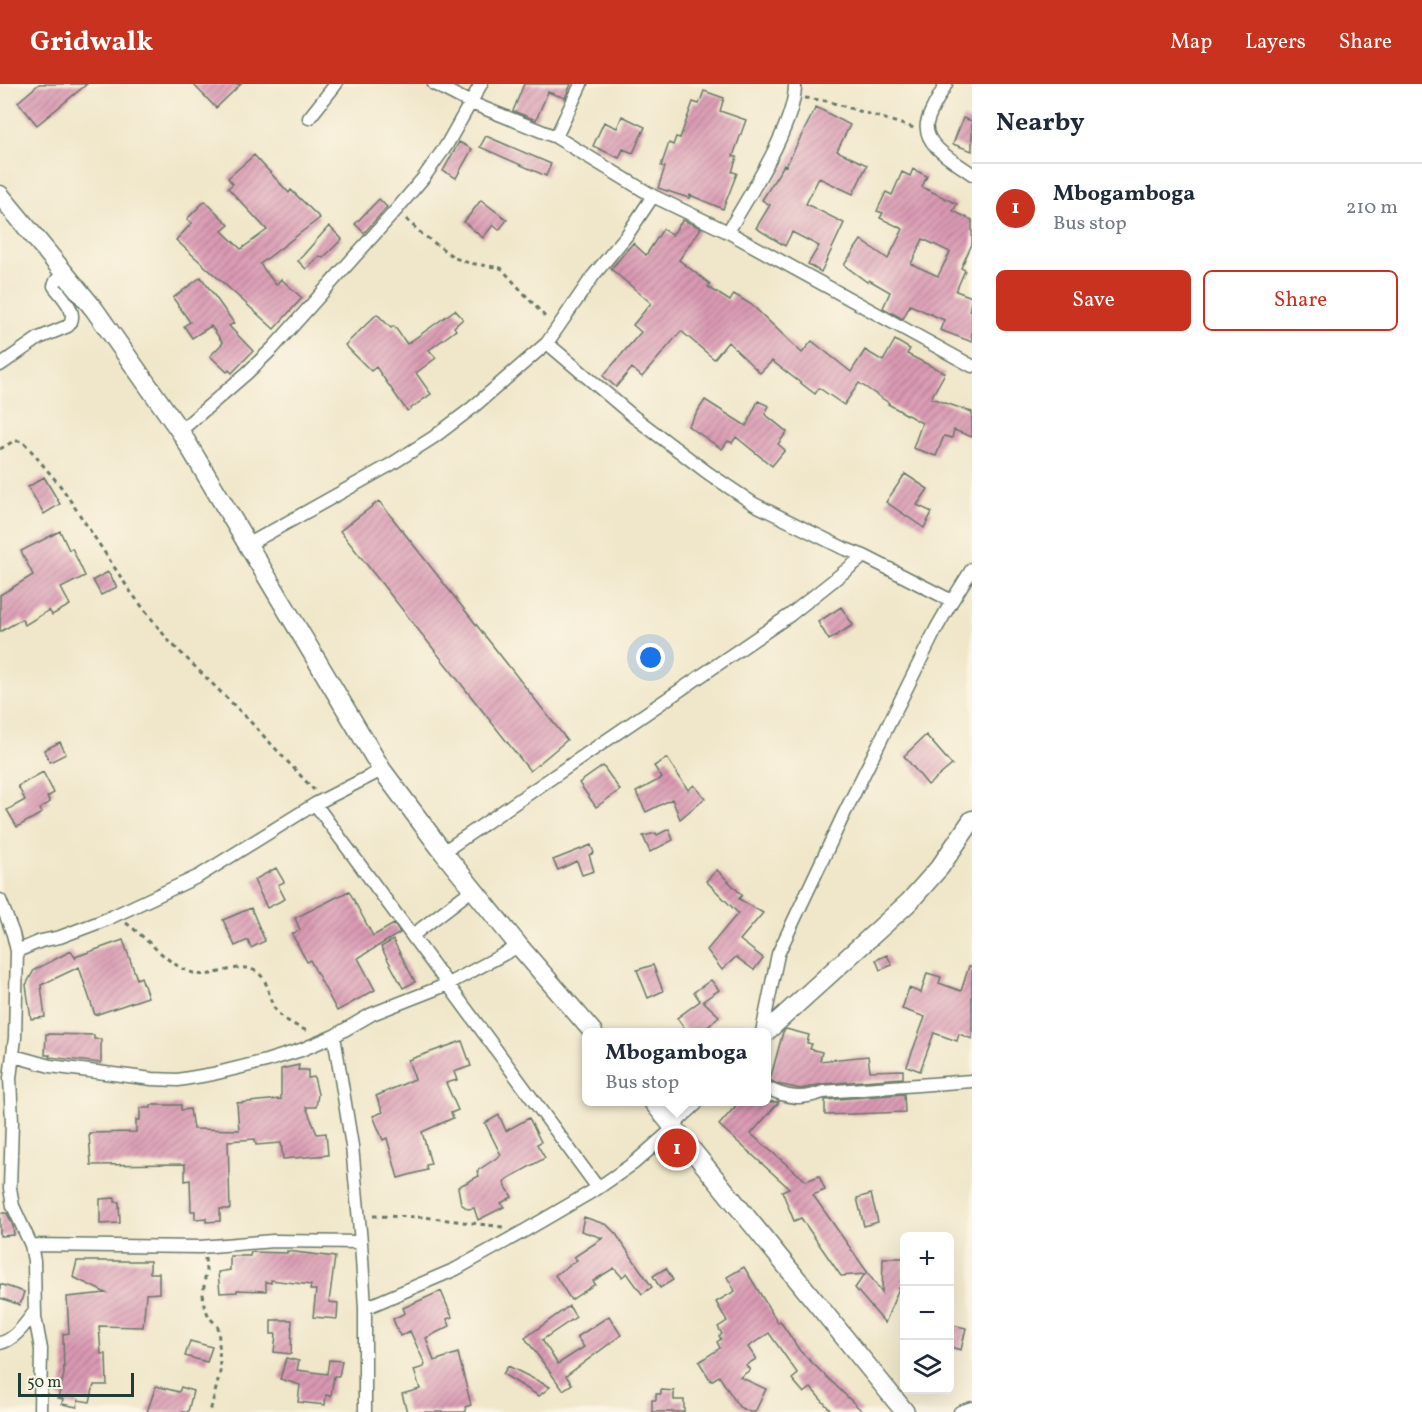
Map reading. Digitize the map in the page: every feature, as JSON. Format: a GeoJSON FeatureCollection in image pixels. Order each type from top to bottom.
{"type":"FeatureCollection","features":[{"type":"Feature","properties":{"kind":"main road"},"geometry":{"type":"LineString","coordinates":[[0,195],[94,309],[180,431],[382,770],[443,852],[590,1028]]}},
{"type":"Feature","properties":{"kind":"main road"},"geometry":{"type":"LineString","coordinates":[[768,1028],[909,902],[940,867],[972,820]]}},
{"type":"Feature","properties":{"kind":"main road"},"geometry":{"type":"LineString","coordinates":[[657,1106],[905,1412]]}},
{"type":"Feature","properties":{"kind":"main road"},"geometry":{"type":"LineString","coordinates":[[674,1125],[690,1106]]}},
{"type":"Feature","properties":{"kind":"street"},"geometry":{"type":"LineString","coordinates":[[309,118],[336,84]]}},
{"type":"Feature","properties":{"kind":"street"},"geometry":{"type":"LineString","coordinates":[[434,84],[471,103],[556,137],[652,196],[728,232],[972,366]]}},
{"type":"Feature","properties":{"kind":"street"},"geometry":{"type":"LineString","coordinates":[[180,431],[273,348],[397,209],[446,146],[481,84]]}},
{"type":"Feature","properties":{"kind":"street"},"geometry":{"type":"LineString","coordinates":[[556,137],[581,84]]}},
{"type":"Feature","properties":{"kind":"street"},"geometry":{"type":"LineString","coordinates":[[946,84],[927,122],[927,132],[932,143],[972,174]]}},
{"type":"Feature","properties":{"kind":"street"},"geometry":{"type":"LineString","coordinates":[[728,232],[778,141],[790,113],[795,90]]}},
{"type":"Feature","properties":{"kind":"street"},"geometry":{"type":"LineString","coordinates":[[249,544],[390,465],[434,437],[472,408],[547,343],[593,276],[627,235],[652,196]]}},
{"type":"Feature","properties":{"kind":"street"},"geometry":{"type":"LineString","coordinates":[[0,365],[39,338],[68,326],[72,322],[74,318],[72,312],[54,286],[56,280],[64,272]]}},
{"type":"Feature","properties":{"kind":"street"},"geometry":{"type":"LineString","coordinates":[[547,343],[634,417],[708,473],[754,504],[952,601]]}},
{"type":"Feature","properties":{"kind":"street"},"geometry":{"type":"LineString","coordinates":[[443,852],[790,615],[864,556]]}},
{"type":"Feature","properties":{"kind":"street"},"geometry":{"type":"LineString","coordinates":[[765,1028],[778,954],[843,816],[936,629],[972,569]]}},
{"type":"Feature","properties":{"kind":"street"},"geometry":{"type":"LineString","coordinates":[[17,951],[111,917],[200,876],[319,802],[382,770]]}},
{"type":"Feature","properties":{"kind":"street"},"geometry":{"type":"LineString","coordinates":[[319,802],[446,985],[598,1188]]}},
{"type":"Feature","properties":{"kind":"street"},"geometry":{"type":"LineString","coordinates":[[413,935],[473,889]]}},
{"type":"Feature","properties":{"kind":"street"},"geometry":{"type":"LineString","coordinates":[[0,900],[17,951],[14,1056],[10,1078],[12,1122],[10,1188],[13,1206],[30,1245],[34,1261],[34,1311],[41,1349],[40,1412]]}},
{"type":"Feature","properties":{"kind":"street"},"geometry":{"type":"LineString","coordinates":[[14,1056],[50,1066],[120,1076],[178,1080],[266,1061],[328,1038],[372,1014],[446,985],[519,946]]}},
{"type":"Feature","properties":{"kind":"street"},"geometry":{"type":"LineString","coordinates":[[328,1038],[352,1146],[365,1308],[366,1412]]}},
{"type":"Feature","properties":{"kind":"street"},"geometry":{"type":"LineString","coordinates":[[771,1090],[780,1094],[807,1098],[823,1092],[972,1081]]}},
{"type":"Feature","properties":{"kind":"street"},"geometry":{"type":"LineString","coordinates":[[365,1308],[456,1269],[598,1188],[634,1163],[674,1125]]}},
{"type":"Feature","properties":{"kind":"street"},"geometry":{"type":"LineString","coordinates":[[30,1245],[200,1247],[273,1241],[361,1242]]}},
{"type":"Feature","properties":{"kind":"street"},"geometry":{"type":"LineString","coordinates":[[0,1343],[21,1330],[34,1311]]}},
{"type":"Feature","properties":{"kind":"street"},"geometry":{"type":"LineString","coordinates":[[960,1412],[972,1408]]}},
{"type":"Feature","properties":{"kind":"path"},"geometry":{"type":"LineString","coordinates":[[795,90],[927,132]]}},
{"type":"Feature","properties":{"kind":"path"},"geometry":{"type":"LineString","coordinates":[[397,209],[422,234],[455,258],[469,263],[501,268],[535,303],[546,318],[558,328]]}},
{"type":"Feature","properties":{"kind":"path"},"geometry":{"type":"LineString","coordinates":[[0,449],[14,441],[22,441],[28,447],[62,488],[130,591],[168,640],[246,717],[319,802]]}},
{"type":"Feature","properties":{"kind":"path"},"geometry":{"type":"LineString","coordinates":[[111,917],[127,924],[179,966],[199,975],[246,968],[255,970],[267,984],[273,1006],[279,1015],[328,1038]]}},
{"type":"Feature","properties":{"kind":"path"},"geometry":{"type":"LineString","coordinates":[[357,1216],[424,1217],[526,1230]]}},
{"type":"Feature","properties":{"kind":"path"},"geometry":{"type":"LineString","coordinates":[[200,1247],[206,1266],[204,1305],[219,1331],[220,1373],[210,1412]]}},
{"type":"Feature","properties":{"kind":"building"},"geometry":{"type":"Polygon","coordinates":[[[39,84],[87,84],[37,125],[18,102],[39,84]]]}},
{"type":"Feature","properties":{"kind":"building"},"geometry":{"type":"Polygon","coordinates":[[[193,84],[241,84],[216,108],[193,84]]]}},
{"type":"Feature","properties":{"kind":"building"},"geometry":{"type":"Polygon","coordinates":[[[524,84],[571,84],[565,98],[548,92],[536,120],[513,111],[524,84]]]}},
{"type":"Feature","properties":{"kind":"building"},"geometry":{"type":"Polygon","coordinates":[[[704,91],[724,98],[720,111],[746,120],[733,156],[737,157],[732,172],[737,173],[723,209],[690,195],[689,198],[658,188],[665,167],[661,166],[669,143],[673,145],[676,137],[680,138],[693,102],[699,104],[704,91]]]}},
{"type":"Feature","properties":{"kind":"building"},"geometry":{"type":"Polygon","coordinates":[[[816,107],[850,125],[837,151],[867,165],[853,194],[819,178],[806,204],[844,223],[821,272],[808,264],[819,246],[792,232],[785,246],[756,228],[770,205],[762,200],[784,165],[786,166],[816,107]]]}},
{"type":"Feature","properties":{"kind":"building"},"geometry":{"type":"Polygon","coordinates":[[[622,116],[645,127],[633,153],[623,149],[619,158],[593,146],[604,122],[617,128],[622,116]]]}},
{"type":"Feature","properties":{"kind":"building"},"geometry":{"type":"Polygon","coordinates":[[[963,118],[972,121],[972,151],[953,144],[963,118]]]}},
{"type":"Feature","properties":{"kind":"building"},"geometry":{"type":"Polygon","coordinates":[[[486,136],[551,164],[546,176],[480,147],[486,136]]]}},
{"type":"Feature","properties":{"kind":"building"},"geometry":{"type":"Polygon","coordinates":[[[459,142],[472,149],[456,178],[443,171],[459,142]]]}},
{"type":"Feature","properties":{"kind":"building"},"geometry":{"type":"Polygon","coordinates":[[[254,155],[289,193],[291,190],[320,218],[260,264],[276,285],[281,279],[302,298],[274,329],[176,240],[192,223],[187,219],[205,201],[229,225],[222,231],[241,249],[267,230],[228,188],[233,184],[228,178],[254,155]]]}},
{"type":"Feature","properties":{"kind":"building"},"geometry":{"type":"Polygon","coordinates":[[[913,169],[927,176],[922,187],[957,204],[953,211],[972,220],[972,244],[961,268],[965,270],[956,291],[972,297],[969,311],[972,312],[972,342],[940,330],[944,320],[910,305],[903,319],[883,308],[890,292],[869,280],[867,282],[844,265],[861,240],[888,259],[903,229],[880,218],[883,213],[877,211],[886,192],[892,195],[902,172],[910,176],[913,169]],[[923,239],[911,264],[938,276],[950,252],[923,239]]]}},
{"type":"Feature","properties":{"kind":"building"},"geometry":{"type":"Polygon","coordinates":[[[379,199],[387,207],[364,233],[355,224],[379,199]]]}},
{"type":"Feature","properties":{"kind":"building"},"geometry":{"type":"Polygon","coordinates":[[[481,200],[507,220],[499,230],[493,225],[483,238],[464,222],[481,200]]]}},
{"type":"Feature","properties":{"kind":"building"},"geometry":{"type":"Polygon","coordinates":[[[683,220],[701,228],[679,260],[710,284],[708,287],[730,301],[734,294],[752,305],[802,353],[812,341],[851,372],[865,350],[883,361],[895,340],[910,349],[907,354],[945,373],[931,398],[972,412],[972,437],[954,430],[952,438],[944,436],[936,456],[913,448],[922,423],[888,404],[859,383],[844,405],[819,388],[815,394],[772,361],[760,373],[728,342],[714,359],[681,331],[642,377],[632,368],[616,387],[603,376],[641,332],[633,325],[651,303],[611,269],[633,243],[646,255],[663,229],[672,235],[683,220]]]}},
{"type":"Feature","properties":{"kind":"building"},"geometry":{"type":"Polygon","coordinates":[[[329,226],[342,239],[323,258],[320,256],[306,269],[298,261],[329,226]]]}},
{"type":"Feature","properties":{"kind":"building"},"geometry":{"type":"Polygon","coordinates":[[[201,277],[234,323],[229,326],[253,351],[232,373],[229,370],[227,372],[210,356],[223,343],[211,326],[192,338],[184,326],[190,322],[173,298],[201,277]]]}},
{"type":"Feature","properties":{"kind":"building"},"geometry":{"type":"Polygon","coordinates":[[[455,310],[463,319],[454,327],[456,330],[429,350],[436,358],[416,373],[431,394],[407,411],[376,367],[371,371],[345,345],[377,314],[391,328],[394,326],[407,344],[455,310]]]}},
{"type":"Feature","properties":{"kind":"building"},"geometry":{"type":"Polygon","coordinates":[[[705,400],[746,426],[758,401],[769,406],[765,414],[787,432],[778,444],[785,450],[772,466],[736,437],[732,443],[728,441],[722,449],[688,426],[705,400]]]}},
{"type":"Feature","properties":{"kind":"building"},"geometry":{"type":"Polygon","coordinates":[[[905,474],[928,489],[917,505],[932,512],[924,528],[886,502],[905,474]]]}},
{"type":"Feature","properties":{"kind":"building"},"geometry":{"type":"Polygon","coordinates":[[[44,477],[60,504],[44,514],[28,487],[44,477]]]}},
{"type":"Feature","properties":{"kind":"building"},"geometry":{"type":"Polygon","coordinates":[[[379,501],[567,740],[530,771],[340,531],[379,501]]]}},
{"type":"Feature","properties":{"kind":"building"},"geometry":{"type":"Polygon","coordinates":[[[60,531],[69,550],[72,548],[85,576],[61,588],[70,605],[52,615],[49,610],[25,625],[22,619],[0,632],[0,595],[33,575],[21,551],[60,531]]]}},
{"type":"Feature","properties":{"kind":"building"},"geometry":{"type":"Polygon","coordinates":[[[108,572],[117,587],[101,595],[93,580],[108,572]]]}},
{"type":"Feature","properties":{"kind":"building"},"geometry":{"type":"Polygon","coordinates":[[[841,607],[853,625],[829,640],[818,622],[841,607]]]}},
{"type":"Feature","properties":{"kind":"building"},"geometry":{"type":"Polygon","coordinates":[[[926,735],[952,765],[928,785],[904,756],[926,735]]]}},
{"type":"Feature","properties":{"kind":"building"},"geometry":{"type":"Polygon","coordinates":[[[60,742],[66,754],[50,762],[44,750],[60,742]]]}},
{"type":"Feature","properties":{"kind":"building"},"geometry":{"type":"Polygon","coordinates":[[[667,758],[688,790],[694,785],[705,798],[680,819],[672,799],[646,812],[636,792],[662,778],[654,766],[667,758]]]}},
{"type":"Feature","properties":{"kind":"building"},"geometry":{"type":"Polygon","coordinates":[[[603,766],[620,790],[596,807],[579,783],[603,766]]]}},
{"type":"Feature","properties":{"kind":"building"},"geometry":{"type":"Polygon","coordinates":[[[43,772],[54,793],[47,797],[50,802],[40,809],[42,813],[17,827],[7,810],[25,800],[18,786],[43,772]]]}},
{"type":"Feature","properties":{"kind":"building"},"geometry":{"type":"Polygon","coordinates":[[[669,829],[673,840],[650,852],[643,836],[656,833],[657,835],[669,829]]]}},
{"type":"Feature","properties":{"kind":"building"},"geometry":{"type":"Polygon","coordinates":[[[591,845],[594,853],[589,855],[594,871],[582,875],[577,861],[558,870],[553,860],[591,845]]]}},
{"type":"Feature","properties":{"kind":"building"},"geometry":{"type":"Polygon","coordinates":[[[276,868],[284,882],[278,885],[285,899],[267,908],[254,880],[276,868]]]}},
{"type":"Feature","properties":{"kind":"building"},"geometry":{"type":"Polygon","coordinates":[[[717,870],[742,895],[739,899],[763,913],[740,940],[763,958],[754,970],[736,957],[722,970],[707,950],[738,913],[706,881],[717,870]]]}},
{"type":"Feature","properties":{"kind":"building"},"geometry":{"type":"Polygon","coordinates":[[[349,891],[373,936],[394,924],[400,933],[358,958],[375,990],[337,1011],[310,960],[307,962],[292,934],[300,930],[295,918],[349,891]]]}},
{"type":"Feature","properties":{"kind":"building"},"geometry":{"type":"Polygon","coordinates":[[[251,908],[265,941],[251,948],[248,940],[235,946],[223,920],[251,908]]]}},
{"type":"Feature","properties":{"kind":"building"},"geometry":{"type":"Polygon","coordinates":[[[123,940],[137,979],[141,977],[148,997],[95,1015],[79,967],[41,985],[45,1017],[31,1019],[26,985],[34,970],[71,951],[76,959],[75,957],[123,940]]]}},
{"type":"Feature","properties":{"kind":"building"},"geometry":{"type":"Polygon","coordinates":[[[393,940],[415,982],[403,988],[381,947],[393,940]]]}},
{"type":"Feature","properties":{"kind":"building"},"geometry":{"type":"Polygon","coordinates":[[[887,955],[892,965],[880,970],[876,960],[887,955]]]}},
{"type":"Feature","properties":{"kind":"building"},"geometry":{"type":"Polygon","coordinates":[[[653,965],[663,991],[648,998],[637,970],[653,965]]]}},
{"type":"Feature","properties":{"kind":"building"},"geometry":{"type":"Polygon","coordinates":[[[969,966],[972,966],[972,1039],[959,1034],[957,1041],[934,1033],[920,1071],[907,1066],[925,1017],[902,1009],[909,988],[921,993],[927,973],[941,977],[939,983],[961,991],[969,966]]]}},
{"type":"Feature","properties":{"kind":"building"},"geometry":{"type":"Polygon","coordinates":[[[711,980],[719,990],[703,1001],[719,1016],[707,1028],[684,1028],[677,1018],[700,1001],[694,992],[711,980]]]}},
{"type":"Feature","properties":{"kind":"building"},"geometry":{"type":"Polygon","coordinates":[[[786,1029],[809,1035],[807,1043],[812,1044],[810,1049],[822,1052],[820,1061],[868,1056],[870,1071],[903,1070],[903,1078],[822,1084],[801,1089],[777,1084],[771,1081],[771,1076],[783,1032],[786,1029]]]}},
{"type":"Feature","properties":{"kind":"building"},"geometry":{"type":"Polygon","coordinates":[[[46,1034],[94,1035],[94,1039],[101,1039],[101,1063],[45,1055],[46,1034]]]}},
{"type":"Feature","properties":{"kind":"building"},"geometry":{"type":"Polygon","coordinates":[[[462,1041],[471,1066],[454,1072],[457,1080],[446,1083],[458,1110],[451,1113],[453,1118],[422,1132],[431,1164],[426,1165],[427,1170],[398,1178],[387,1138],[383,1140],[373,1116],[383,1112],[376,1096],[415,1079],[408,1060],[462,1041]]]}},
{"type":"Feature","properties":{"kind":"building"},"geometry":{"type":"Polygon","coordinates":[[[299,1065],[298,1070],[308,1070],[308,1078],[314,1077],[318,1094],[316,1107],[306,1107],[317,1134],[326,1133],[328,1155],[283,1159],[281,1143],[256,1145],[255,1139],[228,1141],[230,1209],[220,1209],[220,1221],[206,1222],[206,1218],[195,1219],[195,1211],[191,1211],[190,1180],[185,1181],[185,1164],[91,1165],[89,1133],[136,1132],[136,1120],[140,1120],[140,1108],[151,1108],[151,1105],[181,1105],[181,1110],[190,1109],[193,1129],[239,1130],[237,1103],[281,1099],[281,1069],[299,1065]]]}},
{"type":"Feature","properties":{"kind":"building"},"geometry":{"type":"Polygon","coordinates":[[[904,1094],[905,1112],[825,1115],[825,1100],[904,1094]]]}},
{"type":"Feature","properties":{"kind":"building"},"geometry":{"type":"Polygon","coordinates":[[[771,1102],[779,1102],[751,1134],[806,1181],[819,1176],[825,1190],[813,1195],[882,1293],[883,1258],[900,1258],[900,1288],[885,1323],[855,1288],[865,1274],[841,1276],[801,1218],[794,1221],[782,1191],[789,1188],[719,1125],[736,1106],[771,1106],[771,1102]]]}},
{"type":"Feature","properties":{"kind":"building"},"geometry":{"type":"Polygon","coordinates":[[[499,1115],[506,1131],[529,1118],[541,1142],[537,1144],[545,1158],[507,1179],[504,1183],[512,1197],[501,1203],[504,1207],[478,1220],[474,1208],[468,1209],[461,1204],[458,1187],[479,1176],[477,1171],[501,1155],[485,1123],[499,1115]]]}},
{"type":"Feature","properties":{"kind":"building"},"geometry":{"type":"Polygon","coordinates":[[[871,1194],[878,1222],[864,1226],[857,1198],[871,1194]]]}},
{"type":"Feature","properties":{"kind":"building"},"geometry":{"type":"Polygon","coordinates":[[[115,1198],[115,1202],[119,1202],[120,1223],[100,1224],[100,1199],[115,1198]]]}},
{"type":"Feature","properties":{"kind":"building"},"geometry":{"type":"Polygon","coordinates":[[[0,1213],[7,1213],[14,1235],[0,1236],[0,1213]]]}},
{"type":"Feature","properties":{"kind":"building"},"geometry":{"type":"Polygon","coordinates":[[[584,1217],[607,1225],[616,1234],[652,1287],[642,1294],[627,1273],[622,1277],[614,1268],[593,1281],[595,1284],[571,1300],[555,1275],[577,1260],[574,1257],[603,1238],[581,1231],[584,1217]]]}},
{"type":"Feature","properties":{"kind":"building"},"geometry":{"type":"Polygon","coordinates":[[[287,1251],[335,1257],[329,1302],[338,1303],[337,1319],[313,1317],[316,1290],[310,1290],[311,1285],[271,1280],[271,1283],[266,1282],[266,1291],[237,1290],[237,1292],[220,1293],[218,1272],[230,1270],[230,1256],[250,1256],[251,1252],[287,1253],[287,1251]]]}},
{"type":"Feature","properties":{"kind":"building"},"geometry":{"type":"Polygon","coordinates":[[[77,1261],[150,1261],[150,1273],[159,1273],[159,1293],[146,1294],[143,1327],[99,1326],[101,1354],[106,1354],[107,1385],[94,1385],[90,1402],[78,1400],[77,1407],[62,1404],[63,1399],[58,1398],[64,1374],[63,1334],[69,1333],[67,1297],[106,1293],[73,1277],[77,1261]]]}},
{"type":"Feature","properties":{"kind":"building"},"geometry":{"type":"Polygon","coordinates":[[[744,1267],[778,1323],[780,1321],[800,1351],[863,1412],[832,1412],[811,1388],[804,1393],[792,1379],[798,1374],[769,1333],[748,1347],[756,1359],[746,1365],[750,1370],[740,1377],[766,1389],[755,1412],[739,1407],[719,1376],[711,1381],[699,1362],[720,1348],[717,1342],[721,1339],[719,1336],[722,1334],[718,1327],[727,1321],[716,1302],[735,1291],[727,1277],[744,1267]]]}},
{"type":"Feature","properties":{"kind":"building"},"geometry":{"type":"Polygon","coordinates":[[[666,1268],[673,1280],[660,1288],[653,1276],[666,1268]]]}},
{"type":"Feature","properties":{"kind":"building"},"geometry":{"type":"Polygon","coordinates":[[[0,1284],[24,1292],[20,1305],[0,1298],[0,1284]]]}},
{"type":"Feature","properties":{"kind":"building"},"geometry":{"type":"Polygon","coordinates":[[[441,1291],[452,1317],[447,1319],[450,1326],[426,1338],[434,1361],[458,1353],[471,1405],[465,1407],[466,1412],[407,1412],[402,1394],[420,1389],[414,1370],[424,1367],[425,1364],[410,1331],[400,1336],[393,1319],[405,1313],[403,1308],[441,1291]]]}},
{"type":"Feature","properties":{"kind":"building"},"geometry":{"type":"Polygon","coordinates":[[[569,1306],[576,1317],[542,1340],[558,1364],[584,1347],[577,1337],[609,1316],[621,1335],[566,1376],[572,1384],[563,1390],[525,1338],[569,1306]]]}},
{"type":"Feature","properties":{"kind":"building"},"geometry":{"type":"Polygon","coordinates":[[[271,1320],[292,1320],[291,1354],[274,1352],[276,1334],[271,1334],[271,1320]]]}},
{"type":"Feature","properties":{"kind":"building"},"geometry":{"type":"Polygon","coordinates":[[[954,1325],[966,1328],[961,1350],[954,1348],[954,1325]]]}},
{"type":"Feature","properties":{"kind":"building"},"geometry":{"type":"Polygon","coordinates":[[[190,1341],[212,1347],[207,1362],[185,1356],[190,1341]]]}},
{"type":"Feature","properties":{"kind":"building"},"geometry":{"type":"Polygon","coordinates":[[[286,1358],[299,1361],[297,1370],[327,1374],[329,1360],[342,1361],[339,1376],[334,1376],[331,1396],[326,1395],[325,1405],[298,1402],[300,1385],[280,1379],[286,1358]]]}},
{"type":"Feature","properties":{"kind":"building"},"geometry":{"type":"Polygon","coordinates":[[[508,1366],[550,1387],[539,1396],[503,1374],[508,1366]]]}},
{"type":"Feature","properties":{"kind":"building"},"geometry":{"type":"Polygon","coordinates":[[[156,1386],[179,1392],[181,1387],[193,1391],[188,1412],[147,1412],[156,1386]]]}},
{"type":"Feature","properties":{"kind":"building"},"geometry":{"type":"Polygon","coordinates":[[[661,1390],[674,1391],[674,1400],[684,1400],[684,1412],[652,1412],[652,1400],[656,1400],[656,1394],[661,1394],[661,1390]]]}},
{"type":"Feature","properties":{"kind":"place","name":"Mbogamboga"},"geometry":{"type":"Point","coordinates":[677,1148]}}]}
